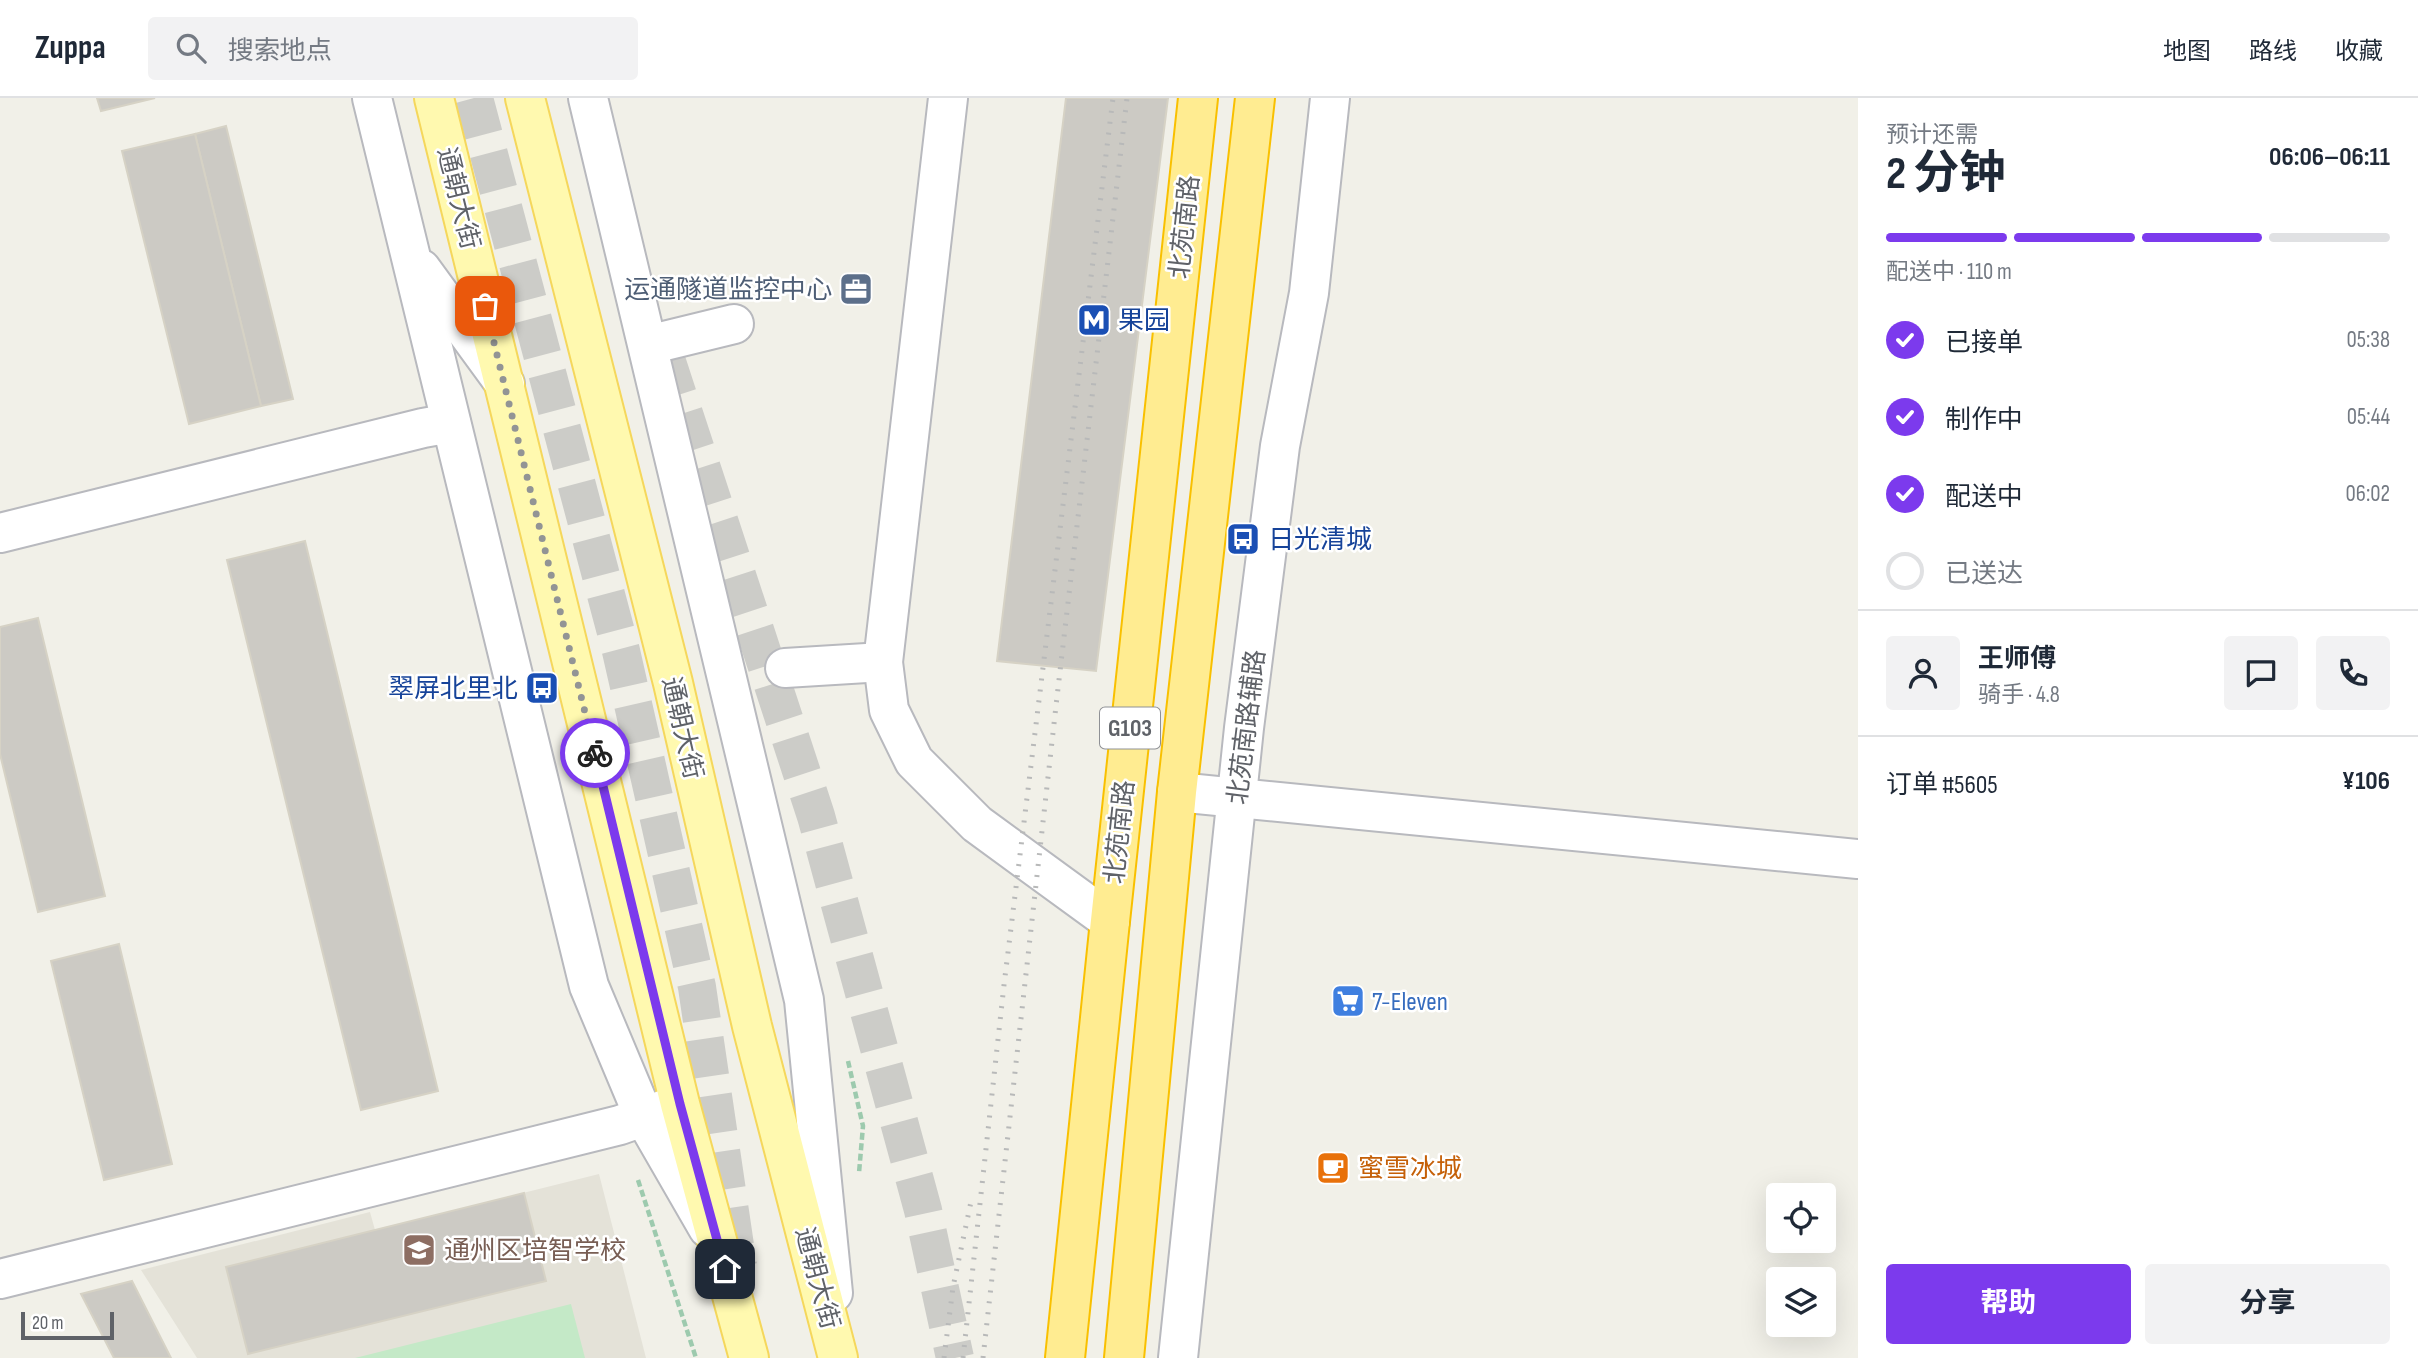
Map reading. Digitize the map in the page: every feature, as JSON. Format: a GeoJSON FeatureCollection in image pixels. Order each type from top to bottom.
{"type":"FeatureCollection","features":[{"type":"Feature","properties":{"kind":"highway","name":"北苑南路"},"geometry":{"type":"LineString","coordinates":[[1065,1358],[1198,98]]}},
{"type":"Feature","properties":{"kind":"highway","name":"北苑南路"},"geometry":{"type":"LineString","coordinates":[[1124,1358],[1177,792],[1255,98]]}},
{"type":"Feature","properties":{"kind":"main road","name":"通朝大街"},"geometry":{"type":"LineString","coordinates":[[434,98],[680,1104],[749,1358]]}},
{"type":"Feature","properties":{"kind":"main road","name":"通朝大街"},"geometry":{"type":"LineString","coordinates":[[525,98],[673,683],[752,1026],[839,1358]]}},
{"type":"Feature","properties":{"kind":"street"},"geometry":{"type":"LineString","coordinates":[[372,98],[589,986],[643,1117],[719,1247]]}},
{"type":"Feature","properties":{"kind":"street"},"geometry":{"type":"LineString","coordinates":[[565,98],[602,155]]}},
{"type":"Feature","properties":{"kind":"street"},"geometry":{"type":"LineString","coordinates":[[588,98],[804,1000],[839,1358]]}},
{"type":"Feature","properties":{"kind":"street"},"geometry":{"type":"LineString","coordinates":[[948,98],[883,662],[889,710],[914,761],[977,824],[1110,921]]}},
{"type":"Feature","properties":{"kind":"street","name":"北苑南路辅路"},"geometry":{"type":"LineString","coordinates":[[1178,1358],[1237,798],[1280,446],[1309,293],[1330,98]]}},
{"type":"Feature","properties":{"kind":"street"},"geometry":{"type":"LineString","coordinates":[[410,253],[505,384]]}},
{"type":"Feature","properties":{"kind":"street"},"geometry":{"type":"LineString","coordinates":[[648,345],[734,324]]}},
{"type":"Feature","properties":{"kind":"street"},"geometry":{"type":"LineString","coordinates":[[0,533],[451,423]]}},
{"type":"Feature","properties":{"kind":"street"},"geometry":{"type":"LineString","coordinates":[[785,668],[883,662]]}},
{"type":"Feature","properties":{"kind":"street"},"geometry":{"type":"LineString","coordinates":[[1177,792],[1858,859]]}},
{"type":"Feature","properties":{"kind":"street"},"geometry":{"type":"LineString","coordinates":[[0,1279],[620,1125],[680,1104]]}},
{"type":"Feature","properties":{"kind":"shaded area","name":"通州区培智学校"},"geometry":{"type":"Polygon","coordinates":[[[599,1174],[646,1358],[197,1358],[141,1270],[370,1212],[375,1230],[599,1174]]]}},
{"type":"Feature","properties":{"kind":"green space"},"geometry":{"type":"Polygon","coordinates":[[[571,1304],[585,1358],[355,1358],[571,1304]]]}},
{"type":"Feature","properties":{"kind":"building"},"geometry":{"type":"Polygon","coordinates":[[[97,98],[155,98],[101,111],[97,98]]]}},
{"type":"Feature","properties":{"kind":"building"},"geometry":{"type":"Polygon","coordinates":[[[1066,98],[1168,98],[1096,671],[997,661],[1066,98]]]}},
{"type":"Feature","properties":{"kind":"building"},"geometry":{"type":"Polygon","coordinates":[[[226,126],[293,399],[261,406],[195,134],[226,126]]]}},
{"type":"Feature","properties":{"kind":"building"},"geometry":{"type":"Polygon","coordinates":[[[195,134],[261,406],[189,424],[122,151],[195,134]]]}},
{"type":"Feature","properties":{"kind":"building"},"geometry":{"type":"Polygon","coordinates":[[[305,541],[438,1091],[361,1110],[227,560],[305,541]]]}},
{"type":"Feature","properties":{"kind":"building"},"geometry":{"type":"Polygon","coordinates":[[[38,618],[105,896],[38,912],[0,754],[0,627],[38,618]]]}},
{"type":"Feature","properties":{"kind":"building"},"geometry":{"type":"Polygon","coordinates":[[[119,944],[172,1164],[104,1180],[51,961],[119,944]]]}},
{"type":"Feature","properties":{"kind":"building"},"geometry":{"type":"Polygon","coordinates":[[[524,1193],[546,1281],[248,1354],[226,1267],[524,1193]]]}},
{"type":"Feature","properties":{"kind":"building"},"geometry":{"type":"Polygon","coordinates":[[[132,1281],[171,1358],[114,1358],[81,1294],[132,1281]]]}},
{"type":"Feature","properties":{"kind":"tunnel"},"geometry":{"type":"LineString","coordinates":[[474,98],[621,651],[697,987],[738,1266]]}},
{"type":"Feature","properties":{"kind":"tunnel"},"geometry":{"type":"LineString","coordinates":[[666,359],[816,816],[923,1210],[955,1358]]}},
{"type":"Feature","properties":{"kind":"railway"},"geometry":{"type":"LineString","coordinates":[[963,1358],[1004,985],[1113,98]]}},
{"type":"Feature","properties":{"kind":"railway"},"geometry":{"type":"LineString","coordinates":[[983,1358],[1127,98]]}},
{"type":"Feature","properties":{"kind":"railway"},"geometry":{"type":"LineString","coordinates":[[944,1358],[953,1287],[972,1197]]}},
{"type":"Feature","properties":{"kind":"way so far"},"geometry":{"type":"LineString","coordinates":[[485,306],[595,753]]}},
{"type":"Feature","properties":{"kind":"place","name":"运通隧道监控中心"},"geometry":{"type":"Point","coordinates":[856,289]}},
{"type":"Feature","properties":{"kind":"place","name":"果园"},"geometry":{"type":"Point","coordinates":[1094,320]}},
{"type":"Feature","properties":{"kind":"place","name":"日光清城"},"geometry":{"type":"Point","coordinates":[1243,539]}},
{"type":"Feature","properties":{"kind":"place","name":"翠屏北里北"},"geometry":{"type":"Point","coordinates":[542,688]}},
{"type":"Feature","properties":{"kind":"place","name":"7-Eleven"},"geometry":{"type":"Point","coordinates":[1348,1001]}},
{"type":"Feature","properties":{"kind":"place","name":"蜜雪冰城"},"geometry":{"type":"Point","coordinates":[1333,1168]}},
{"type":"Feature","properties":{"kind":"place","name":"通州区培智学校"},"geometry":{"type":"Point","coordinates":[419,1250]}},
{"type":"Feature","properties":{"kind":"route"},"geometry":{"type":"LineString","coordinates":[[595,753],[680,1104],[725,1269]]}}]}
